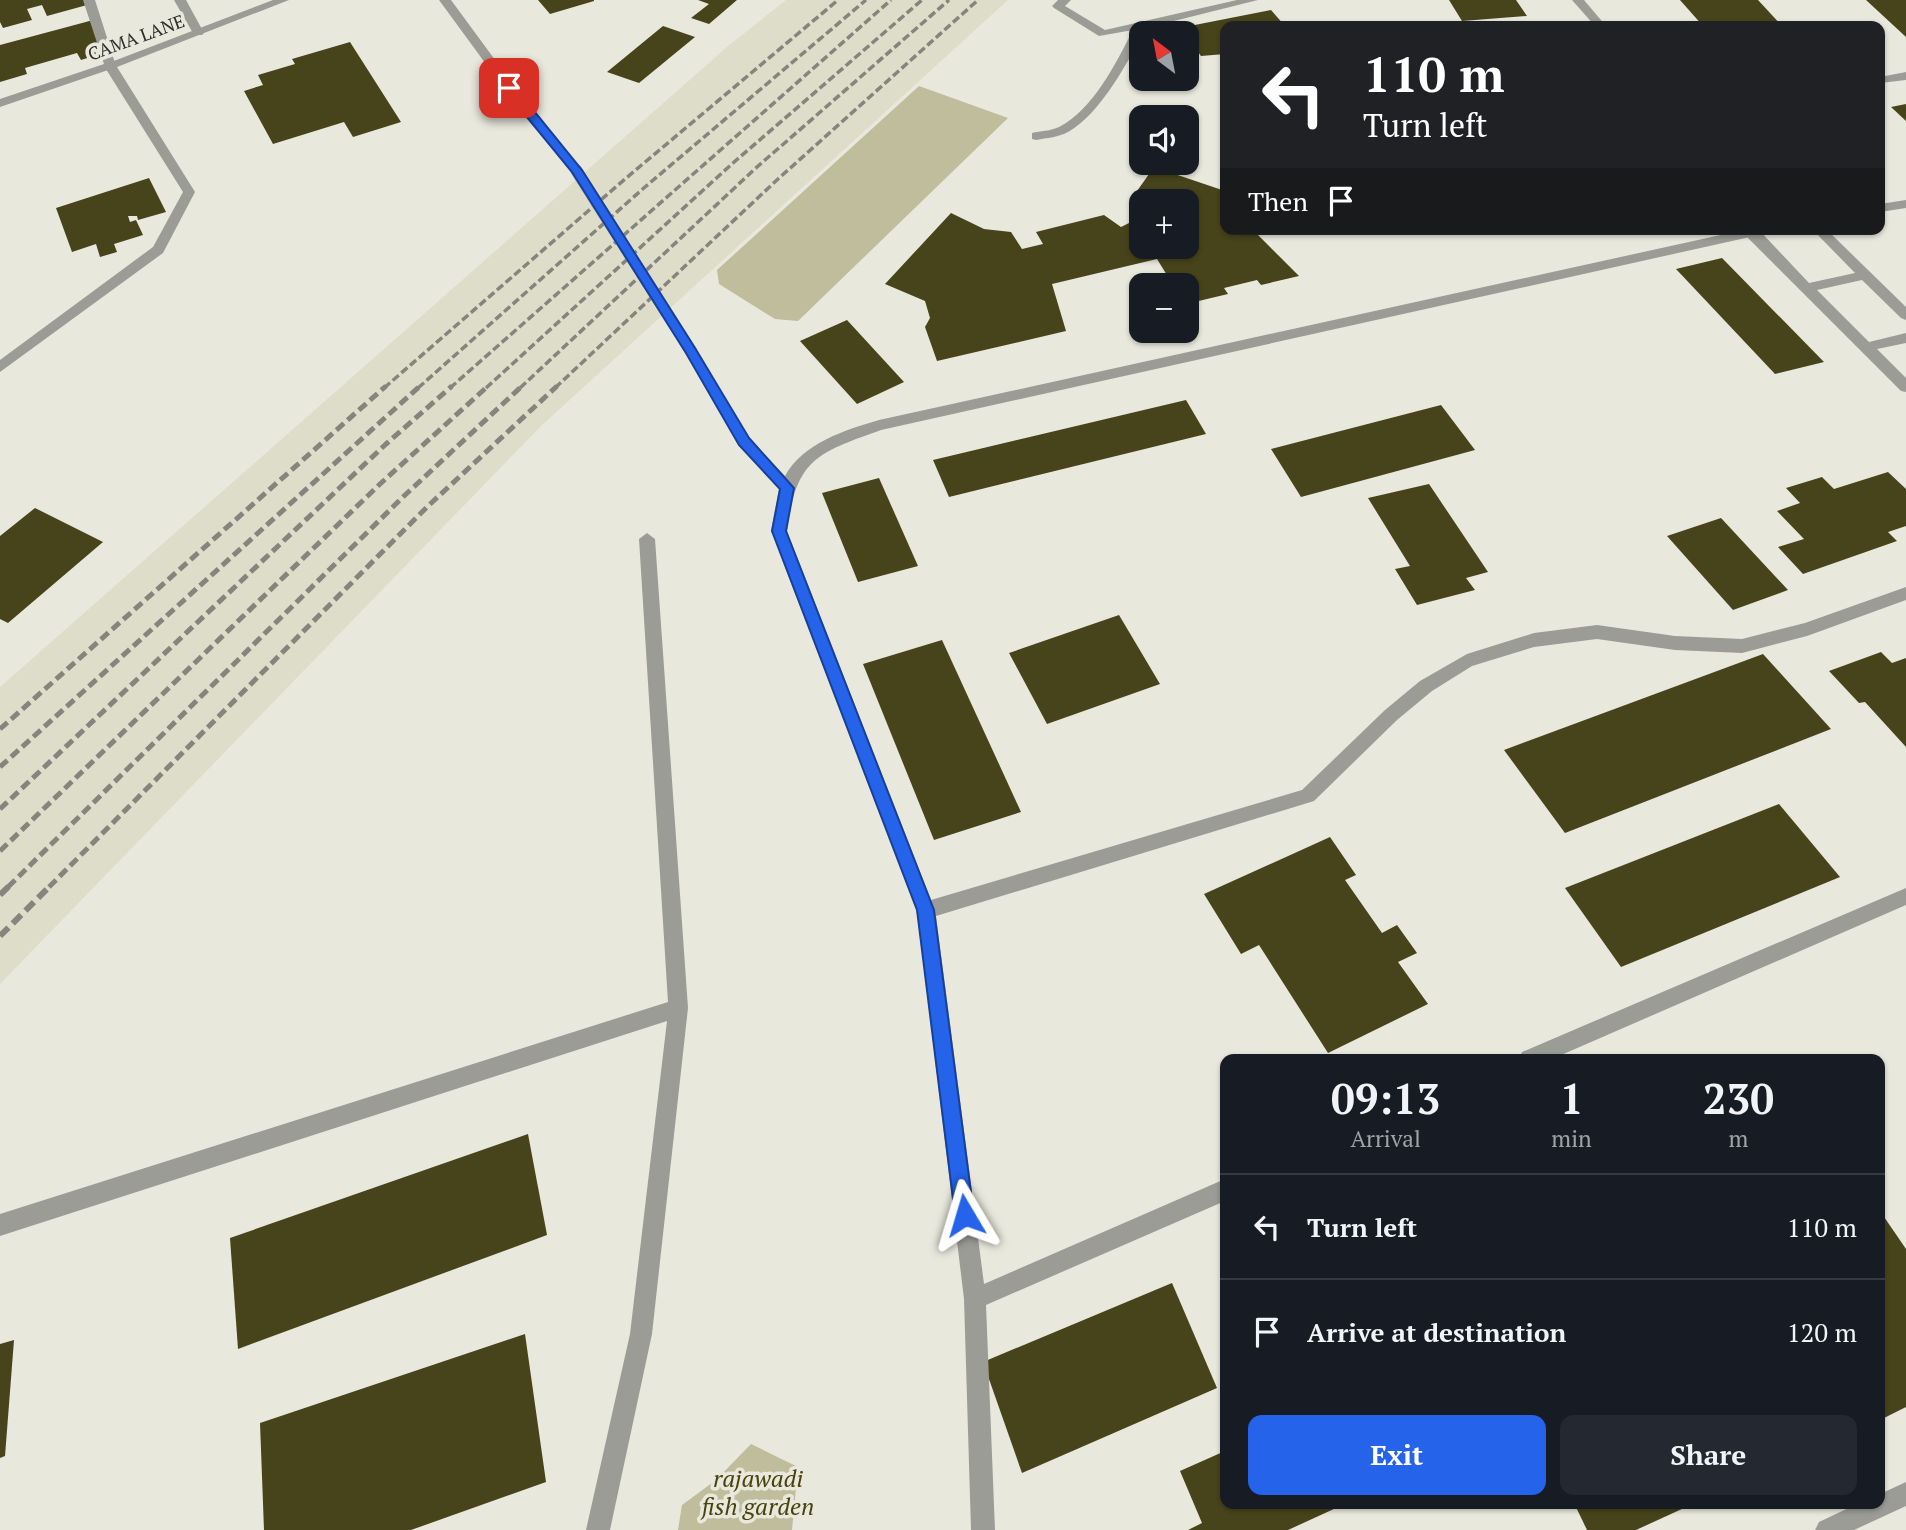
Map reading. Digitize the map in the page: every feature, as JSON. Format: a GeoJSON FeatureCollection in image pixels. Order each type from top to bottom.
{"type":"FeatureCollection","features":[{"type":"Feature","properties":{"kind":"street"},"geometry":{"type":"LineString","coordinates":[[0,367],[158,250],[189,192],[110,66],[89,0]]}},
{"type":"Feature","properties":{"kind":"street"},"geometry":{"type":"LineString","coordinates":[[180,0],[198,33]]}},
{"type":"Feature","properties":{"kind":"street","name":"CAMA LANE"},"geometry":{"type":"LineString","coordinates":[[0,103],[110,66],[283,0]]}},
{"type":"Feature","properties":{"kind":"street"},"geometry":{"type":"LineString","coordinates":[[445,0],[524,110],[576,170],[691,351],[744,442],[787,488]]}},
{"type":"Feature","properties":{"kind":"street"},"geometry":{"type":"LineString","coordinates":[[1065,0],[1058,6],[1103,34],[1129,28]]}},
{"type":"Feature","properties":{"kind":"street"},"geometry":{"type":"LineString","coordinates":[[1160,21],[1252,0]]}},
{"type":"Feature","properties":{"kind":"street"},"geometry":{"type":"LineString","coordinates":[[1578,0],[1597,21]]}},
{"type":"Feature","properties":{"kind":"street"},"geometry":{"type":"LineString","coordinates":[[1036,136],[1064,130],[1091,104],[1129,50]]}},
{"type":"Feature","properties":{"kind":"street"},"geometry":{"type":"LineString","coordinates":[[1885,79],[1906,76]]}},
{"type":"Feature","properties":{"kind":"street"},"geometry":{"type":"LineString","coordinates":[[1885,207],[1906,204]]}},
{"type":"Feature","properties":{"kind":"street"},"geometry":{"type":"LineString","coordinates":[[983,1530],[975,1298],[926,910],[779,531],[787,488],[802,464],[828,443],[879,425],[1733,235]]}},
{"type":"Feature","properties":{"kind":"street"},"geometry":{"type":"LineString","coordinates":[[1755,235],[1906,387]]}},
{"type":"Feature","properties":{"kind":"street"},"geometry":{"type":"LineString","coordinates":[[1824,235],[1906,315]]}},
{"type":"Feature","properties":{"kind":"street"},"geometry":{"type":"LineString","coordinates":[[1806,288],[1865,275]]}},
{"type":"Feature","properties":{"kind":"street"},"geometry":{"type":"LineString","coordinates":[[1866,347],[1906,338]]}},
{"type":"Feature","properties":{"kind":"street"},"geometry":{"type":"LineString","coordinates":[[598,1530],[641,1334],[678,1008],[647,539]]}},
{"type":"Feature","properties":{"kind":"street"},"geometry":{"type":"LineString","coordinates":[[926,910],[1308,796],[1426,685],[1467,661],[1534,640],[1597,632],[1675,643],[1742,646],[1807,629],[1906,593]]}},
{"type":"Feature","properties":{"kind":"street"},"geometry":{"type":"LineString","coordinates":[[1540,1054],[1906,895]]}},
{"type":"Feature","properties":{"kind":"street"},"geometry":{"type":"LineString","coordinates":[[0,1225],[678,1008]]}},
{"type":"Feature","properties":{"kind":"street"},"geometry":{"type":"LineString","coordinates":[[975,1298],[1220,1192]]}},
{"type":"Feature","properties":{"kind":"street"},"geometry":{"type":"LineString","coordinates":[[1885,1504],[1906,1494]]}},
{"type":"Feature","properties":{"kind":"street"},"geometry":{"type":"LineString","coordinates":[[1827,1530],[1873,1509]]}},
{"type":"Feature","properties":{"kind":"shaded area"},"geometry":{"type":"Polygon","coordinates":[[[786,0],[1008,0],[541,426],[0,984],[0,687],[727,47],[786,0]]]}},
{"type":"Feature","properties":{"kind":"green space"},"geometry":{"type":"Polygon","coordinates":[[[919,86],[1008,118],[798,321],[775,319],[719,284],[717,270],[919,86]]]}},
{"type":"Feature","properties":{"kind":"green space","name":"rajawadi fish garden"},"geometry":{"type":"Polygon","coordinates":[[[751,1444],[798,1467],[792,1530],[678,1530],[682,1505],[716,1480],[751,1444]]]}},
{"type":"Feature","properties":{"kind":"building"},"geometry":{"type":"Polygon","coordinates":[[[0,0],[85,0],[87,5],[47,16],[42,5],[27,9],[32,20],[3,28],[0,22],[0,0]]]}},
{"type":"Feature","properties":{"kind":"building"},"geometry":{"type":"Polygon","coordinates":[[[538,0],[594,0],[594,1],[550,14],[538,0]]]}},
{"type":"Feature","properties":{"kind":"building"},"geometry":{"type":"Polygon","coordinates":[[[698,0],[737,0],[709,24],[691,18],[709,4],[698,0]]]}},
{"type":"Feature","properties":{"kind":"building"},"geometry":{"type":"Polygon","coordinates":[[[1449,0],[1516,0],[1527,16],[1462,21],[1449,0]]]}},
{"type":"Feature","properties":{"kind":"building"},"geometry":{"type":"Polygon","coordinates":[[[1680,0],[1758,0],[1777,21],[1699,21],[1680,0]]]}},
{"type":"Feature","properties":{"kind":"building"},"geometry":{"type":"Polygon","coordinates":[[[1866,0],[1906,0],[1906,37],[1866,0]]]}},
{"type":"Feature","properties":{"kind":"building"},"geometry":{"type":"Polygon","coordinates":[[[1271,10],[1281,21],[1220,21],[1220,54],[1201,56],[1199,24],[1271,10]]]}},
{"type":"Feature","properties":{"kind":"building"},"geometry":{"type":"Polygon","coordinates":[[[97,19],[113,50],[81,60],[77,53],[25,68],[27,74],[0,82],[0,45],[97,19]]]}},
{"type":"Feature","properties":{"kind":"building"},"geometry":{"type":"Polygon","coordinates":[[[663,26],[695,37],[639,83],[607,72],[663,26]]]}},
{"type":"Feature","properties":{"kind":"building"},"geometry":{"type":"Polygon","coordinates":[[[350,42],[401,122],[353,137],[344,122],[273,144],[244,91],[263,85],[258,75],[295,64],[292,59],[350,42]]]}},
{"type":"Feature","properties":{"kind":"building"},"geometry":{"type":"Polygon","coordinates":[[[1906,104],[1906,121],[1891,107],[1906,104]]]}},
{"type":"Feature","properties":{"kind":"building"},"geometry":{"type":"Polygon","coordinates":[[[1148,175],[1178,175],[1220,189],[1220,235],[1258,235],[1299,276],[1261,285],[1257,280],[1224,288],[1228,294],[1199,301],[1199,273],[1166,273],[1157,259],[1199,259],[1199,189],[1138,189],[1148,175]]]}},
{"type":"Feature","properties":{"kind":"building"},"geometry":{"type":"Polygon","coordinates":[[[149,178],[166,212],[138,220],[137,216],[128,216],[130,222],[136,220],[143,235],[114,244],[117,252],[100,257],[96,244],[72,252],[56,208],[149,178]]]}},
{"type":"Feature","properties":{"kind":"building"},"geometry":{"type":"Polygon","coordinates":[[[951,213],[984,229],[1011,232],[1022,249],[1043,244],[1036,232],[1104,215],[1121,227],[1129,223],[1129,259],[1157,259],[1052,284],[1066,331],[937,361],[925,327],[930,318],[925,301],[885,284],[951,213]]]}},
{"type":"Feature","properties":{"kind":"building"},"geometry":{"type":"Polygon","coordinates":[[[1722,258],[1824,362],[1775,374],[1676,269],[1722,258]]]}},
{"type":"Feature","properties":{"kind":"building"},"geometry":{"type":"Polygon","coordinates":[[[847,320],[904,382],[857,404],[800,341],[847,320]]]}},
{"type":"Feature","properties":{"kind":"building"},"geometry":{"type":"Polygon","coordinates":[[[1186,400],[1206,434],[949,497],[933,460],[1186,400]]]}},
{"type":"Feature","properties":{"kind":"building"},"geometry":{"type":"Polygon","coordinates":[[[1441,405],[1475,450],[1301,497],[1271,449],[1441,405]]]}},
{"type":"Feature","properties":{"kind":"building"},"geometry":{"type":"Polygon","coordinates":[[[1888,472],[1906,489],[1906,526],[1888,532],[1897,541],[1803,574],[1778,547],[1804,539],[1777,511],[1800,503],[1786,488],[1822,477],[1834,489],[1888,472]]]}},
{"type":"Feature","properties":{"kind":"building"},"geometry":{"type":"Polygon","coordinates":[[[879,478],[918,566],[858,582],[822,493],[879,478]]]}},
{"type":"Feature","properties":{"kind":"building"},"geometry":{"type":"Polygon","coordinates":[[[1429,484],[1488,572],[1466,578],[1475,590],[1417,605],[1395,569],[1410,566],[1368,498],[1429,484]]]}},
{"type":"Feature","properties":{"kind":"building"},"geometry":{"type":"Polygon","coordinates":[[[35,508],[103,542],[8,623],[0,619],[0,536],[35,508]]]}},
{"type":"Feature","properties":{"kind":"building"},"geometry":{"type":"Polygon","coordinates":[[[1721,518],[1788,590],[1733,610],[1667,536],[1721,518]]]}},
{"type":"Feature","properties":{"kind":"building"},"geometry":{"type":"Polygon","coordinates":[[[1119,615],[1160,684],[1047,724],[1009,653],[1119,615]]]}},
{"type":"Feature","properties":{"kind":"building"},"geometry":{"type":"Polygon","coordinates":[[[942,640],[1021,812],[934,840],[863,664],[942,640]]]}},
{"type":"Feature","properties":{"kind":"building"},"geometry":{"type":"Polygon","coordinates":[[[1881,652],[1892,663],[1906,658],[1906,747],[1865,702],[1859,703],[1829,671],[1881,652]]]}},
{"type":"Feature","properties":{"kind":"building"},"geometry":{"type":"Polygon","coordinates":[[[1763,654],[1831,729],[1565,833],[1504,750],[1763,654]]]}},
{"type":"Feature","properties":{"kind":"building"},"geometry":{"type":"Polygon","coordinates":[[[1779,804],[1840,877],[1621,967],[1565,888],[1779,804]]]}},
{"type":"Feature","properties":{"kind":"building"},"geometry":{"type":"Polygon","coordinates":[[[1330,837],[1356,875],[1345,880],[1382,933],[1397,925],[1417,953],[1398,962],[1428,1004],[1328,1053],[1259,945],[1241,954],[1204,894],[1330,837]]]}},
{"type":"Feature","properties":{"kind":"building"},"geometry":{"type":"Polygon","coordinates":[[[528,1134],[547,1235],[238,1349],[230,1238],[528,1134]]]}},
{"type":"Feature","properties":{"kind":"building"},"geometry":{"type":"Polygon","coordinates":[[[1885,1218],[1906,1249],[1906,1407],[1885,1418],[1885,1218]]]}},
{"type":"Feature","properties":{"kind":"building"},"geometry":{"type":"Polygon","coordinates":[[[1172,1283],[1217,1388],[1022,1473],[983,1362],[1172,1283]]]}},
{"type":"Feature","properties":{"kind":"building"},"geometry":{"type":"Polygon","coordinates":[[[525,1334],[546,1482],[411,1530],[264,1530],[260,1423],[525,1334]]]}},
{"type":"Feature","properties":{"kind":"building"},"geometry":{"type":"Polygon","coordinates":[[[14,1340],[5,1456],[0,1458],[0,1344],[14,1340]]]}},
{"type":"Feature","properties":{"kind":"building"},"geometry":{"type":"Polygon","coordinates":[[[1220,1453],[1220,1509],[1334,1509],[1288,1530],[1188,1530],[1202,1523],[1180,1471],[1220,1453]]]}},
{"type":"Feature","properties":{"kind":"building"},"geometry":{"type":"Polygon","coordinates":[[[1577,1509],[1682,1509],[1636,1530],[1587,1530],[1577,1509]]]}},
{"type":"Feature","properties":{"kind":"railway"},"geometry":{"type":"LineString","coordinates":[[384,388],[625,179],[838,0]]}},
{"type":"Feature","properties":{"kind":"railway"},"geometry":{"type":"LineString","coordinates":[[418,388],[645,187],[866,0]]}},
{"type":"Feature","properties":{"kind":"railway"},"geometry":{"type":"LineString","coordinates":[[450,388],[891,0]]}},
{"type":"Feature","properties":{"kind":"railway"},"geometry":{"type":"LineString","coordinates":[[486,388],[733,163],[922,0]]}},
{"type":"Feature","properties":{"kind":"railway"},"geometry":{"type":"LineString","coordinates":[[520,388],[757,167],[949,0]]}},
{"type":"Feature","properties":{"kind":"railway"},"geometry":{"type":"LineString","coordinates":[[555,388],[778,179],[978,0]]}},
{"type":"Feature","properties":{"kind":"railway"},"geometry":{"type":"LineString","coordinates":[[0,729],[386,386]]}},
{"type":"Feature","properties":{"kind":"railway"},"geometry":{"type":"LineString","coordinates":[[0,767],[420,386]]}},
{"type":"Feature","properties":{"kind":"railway"},"geometry":{"type":"LineString","coordinates":[[0,809],[386,444],[452,386]]}},
{"type":"Feature","properties":{"kind":"railway"},"geometry":{"type":"LineString","coordinates":[[0,851],[380,484],[488,386]]}},
{"type":"Feature","properties":{"kind":"railway"},"geometry":{"type":"LineString","coordinates":[[8,887],[404,496],[522,386]]}},
{"type":"Feature","properties":{"kind":"railway"},"geometry":{"type":"LineString","coordinates":[[49,887],[427,507],[557,386]]}},
{"type":"Feature","properties":{"kind":"railway"},"geometry":{"type":"LineString","coordinates":[[0,895],[8,887]]}},
{"type":"Feature","properties":{"kind":"railway"},"geometry":{"type":"LineString","coordinates":[[0,936],[49,887]]}},
{"type":"Feature","properties":{"kind":"route"},"geometry":{"type":"LineString","coordinates":[[509,88],[524,110],[576,170],[691,351],[744,442],[787,488],[779,531],[926,910],[965,1215]]}}]}
